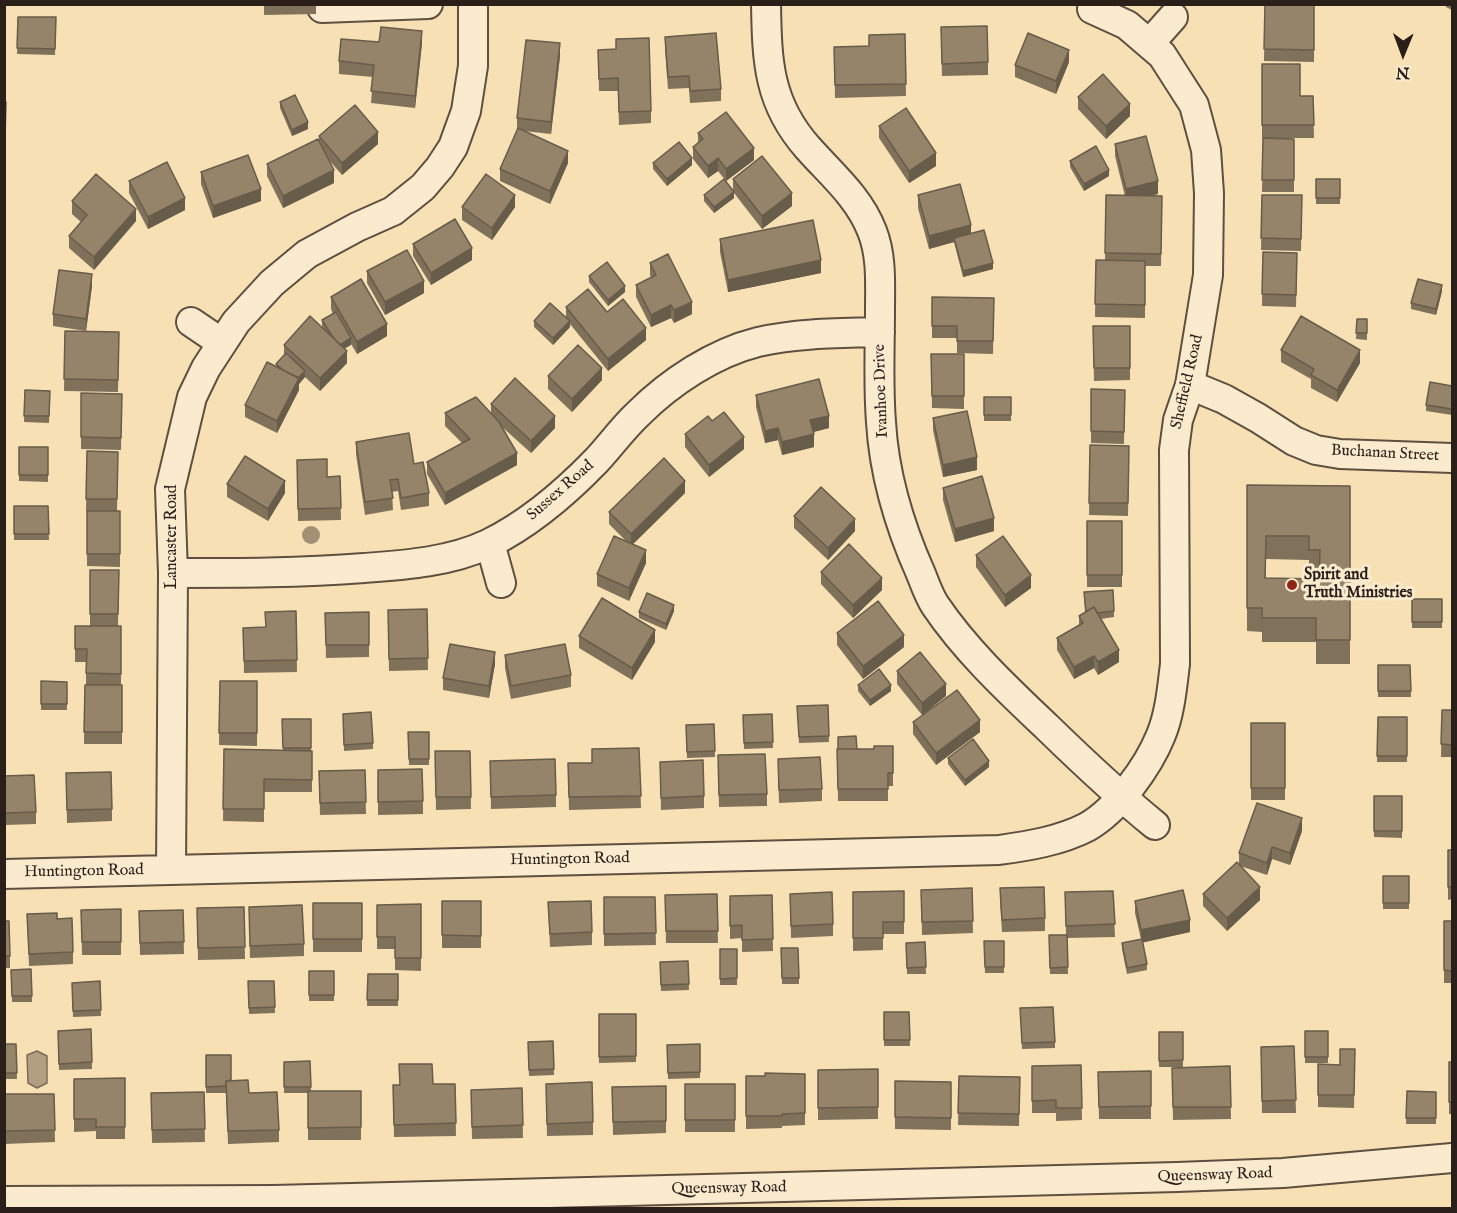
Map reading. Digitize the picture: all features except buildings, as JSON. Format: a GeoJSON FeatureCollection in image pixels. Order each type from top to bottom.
{"type":"FeatureCollection","features":[{"type":"Feature","properties":{"kind":"street"},"geometry":{"type":"LineString","coordinates":[[322,8],[428,4]]}},
{"type":"Feature","properties":{"kind":"street","name":"Lancaster Road"},"geometry":{"type":"LineString","coordinates":[[171,870],[173,573],[170,489],[192,397],[206,368],[236,321],[272,283],[307,254],[393,211],[423,187],[440,167],[453,147],[466,111],[473,66],[472,4]]}},
{"type":"Feature","properties":{"kind":"street","name":"Ivanhoe Drive"},"geometry":{"type":"LineString","coordinates":[[766,4],[767,55],[771,80],[778,101],[790,126],[842,183],[860,208],[872,231],[879,258],[881,423],[888,470],[905,538],[934,603],[971,651],[1016,697],[1122,798],[1155,825]]}},
{"type":"Feature","properties":{"kind":"street","name":"Sheffield Road"},"geometry":{"type":"LineString","coordinates":[[1089,6],[1127,25],[1162,55],[1194,105],[1206,150],[1209,193],[1208,275],[1190,386],[1178,420],[1174,450],[1175,664],[1171,693],[1160,736],[1147,762],[1122,798]]}},
{"type":"Feature","properties":{"kind":"street"},"geometry":{"type":"LineString","coordinates":[[1149,44],[1173,17]]}},
{"type":"Feature","properties":{"kind":"street"},"geometry":{"type":"LineString","coordinates":[[191,322],[222,343]]}},
{"type":"Feature","properties":{"kind":"street","name":"Sussex Road"},"geometry":{"type":"LineString","coordinates":[[173,573],[321,572],[403,566],[468,553],[513,530],[550,504],[596,461],[638,414],[678,381],[702,365],[758,342],[832,334],[880,332]]}},
{"type":"Feature","properties":{"kind":"street","name":"Buchanan Street"},"geometry":{"type":"LineString","coordinates":[[1190,386],[1224,399],[1294,441],[1316,450],[1341,454],[1452,458]]}},
{"type":"Feature","properties":{"kind":"street"},"geometry":{"type":"LineString","coordinates":[[490,543],[501,583]]}},
{"type":"Feature","properties":{"kind":"street","name":"Huntington Road"},"geometry":{"type":"LineString","coordinates":[[4,874],[999,850],[1040,844],[1087,827],[1122,798]]}},
{"type":"Feature","properties":{"kind":"street","name":"Queensway Road"},"geometry":{"type":"LineString","coordinates":[[4,1201],[273,1200],[1177,1178],[1283,1173],[1452,1158]]}},
{"type":"Feature","properties":{"kind":"shaded area"},"geometry":{"type":"Polygon","coordinates":[[[37,1051],[47,1056],[47,1083],[37,1088],[28,1083],[27,1055],[37,1051]]]}},
{"type":"Feature","properties":{"kind":"place","name":"Spirit and Truth Ministries"},"geometry":{"type":"Point","coordinates":[1292,585]}}]}
